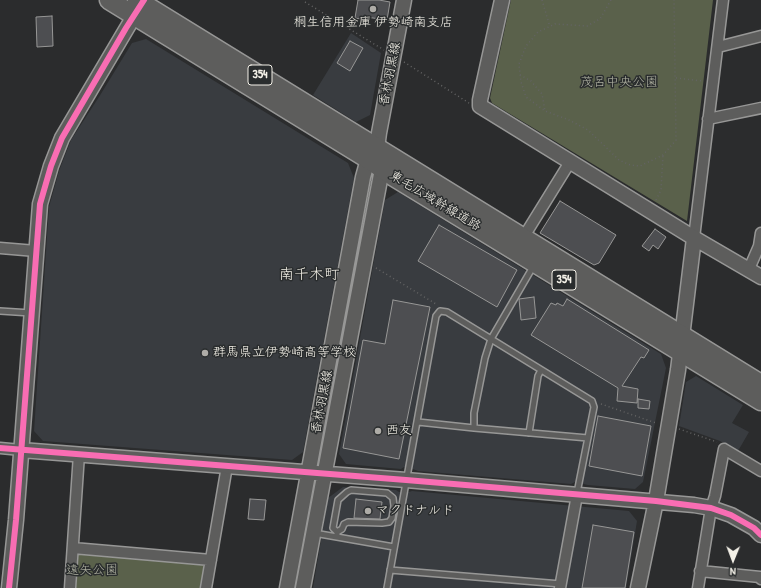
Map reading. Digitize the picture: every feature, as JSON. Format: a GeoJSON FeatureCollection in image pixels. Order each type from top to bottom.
{"type":"FeatureCollection","features":[{"type":"Feature","properties":{"kind":"highway","name":"東毛広域幹線道路"},"geometry":{"type":"LineString","coordinates":[[109,0],[139,5],[536,262],[681,344],[761,384]]}},
{"type":"Feature","properties":{"kind":"highway","name":"東毛広域幹線道路"},"geometry":{"type":"LineString","coordinates":[[376,158],[523,238],[681,344],[761,401]]}},
{"type":"Feature","properties":{"kind":"street","name":"香林羽黒線"},"geometry":{"type":"LineString","coordinates":[[303,588],[324,474],[376,158],[404,0]]}},
{"type":"Feature","properties":{"kind":"street"},"geometry":{"type":"LineString","coordinates":[[502,0],[480,100],[480,106],[694,238],[761,277]]}},
{"type":"Feature","properties":{"kind":"street"},"geometry":{"type":"LineString","coordinates":[[638,588],[656,501],[681,344],[723,0]]}},
{"type":"Feature","properties":{"kind":"street"},"geometry":{"type":"LineString","coordinates":[[10,588],[22,450],[40,204],[51,166],[62,138],[139,5]]}},
{"type":"Feature","properties":{"kind":"street"},"geometry":{"type":"LineString","coordinates":[[718,47],[761,36]]}},
{"type":"Feature","properties":{"kind":"street"},"geometry":{"type":"LineString","coordinates":[[708,119],[761,108]]}},
{"type":"Feature","properties":{"kind":"street","name":"香林羽黒線"},"geometry":{"type":"LineString","coordinates":[[287,588],[361,188],[376,158]]}},
{"type":"Feature","properties":{"kind":"street"},"geometry":{"type":"LineString","coordinates":[[523,238],[570,162]]}},
{"type":"Feature","properties":{"kind":"street"},"geometry":{"type":"LineString","coordinates":[[749,269],[760,246],[761,233]]}},
{"type":"Feature","properties":{"kind":"street"},"geometry":{"type":"LineString","coordinates":[[0,248],[36,251]]}},
{"type":"Feature","properties":{"kind":"street"},"geometry":{"type":"LineString","coordinates":[[0,448],[656,501],[711,508],[731,515],[754,528],[761,535]]}},
{"type":"Feature","properties":{"kind":"street"},"geometry":{"type":"LineString","coordinates":[[698,588],[711,508],[715,496],[724,449],[761,471]]}},
{"type":"Feature","properties":{"kind":"street"},"geometry":{"type":"LineString","coordinates":[[70,588],[79,454]]}},
{"type":"Feature","properties":{"kind":"street"},"geometry":{"type":"LineString","coordinates":[[206,588],[227,466]]}},
{"type":"Feature","properties":{"kind":"street"},"geometry":{"type":"LineString","coordinates":[[560,586],[577,495]]}},
{"type":"Feature","properties":{"kind":"street"},"geometry":{"type":"LineString","coordinates":[[73,548],[211,560]]}},
{"type":"Feature","properties":{"kind":"street"},"geometry":{"type":"LineString","coordinates":[[700,571],[760,577],[761,579]]}},
{"type":"Feature","properties":{"kind":"lane"},"geometry":{"type":"LineString","coordinates":[[474,428],[474,413],[483,366],[491,339],[536,262]]}},
{"type":"Feature","properties":{"kind":"lane"},"geometry":{"type":"LineString","coordinates":[[387,588],[436,316],[438,312],[444,310],[592,401],[594,407],[577,495]]}},
{"type":"Feature","properties":{"kind":"lane"},"geometry":{"type":"LineString","coordinates":[[0,311],[31,313]]}},
{"type":"Feature","properties":{"kind":"lane"},"geometry":{"type":"LineString","coordinates":[[529,433],[538,376],[541,370]]}},
{"type":"Feature","properties":{"kind":"lane"},"geometry":{"type":"LineString","coordinates":[[418,422],[588,438]]}},
{"type":"Feature","properties":{"kind":"lane"},"geometry":{"type":"LineString","coordinates":[[351,490],[387,493],[393,498],[394,506],[392,518],[389,522],[348,522],[344,524],[342,529],[337,534],[333,528],[338,500],[347,492],[351,490]]}},
{"type":"Feature","properties":{"kind":"lane"},"geometry":{"type":"LineString","coordinates":[[313,533],[337,534],[394,547]]}},
{"type":"Feature","properties":{"kind":"lane"},"geometry":{"type":"LineString","coordinates":[[390,570],[560,586]]}},
{"type":"Feature","properties":{"kind":"path"},"geometry":{"type":"LineString","coordinates":[[542,0],[550,27]]}},
{"type":"Feature","properties":{"kind":"path"},"geometry":{"type":"LineString","coordinates":[[611,0],[600,19],[587,26],[555,24],[538,32],[526,46],[519,64],[521,82],[526,97],[545,111],[569,120],[588,130],[619,160],[630,165],[640,166],[663,155],[676,140],[674,0]]}},
{"type":"Feature","properties":{"kind":"path"},"geometry":{"type":"LineString","coordinates":[[305,2],[385,50]]}},
{"type":"Feature","properties":{"kind":"path"},"geometry":{"type":"LineString","coordinates":[[402,62],[472,105]]}},
{"type":"Feature","properties":{"kind":"path"},"geometry":{"type":"LineString","coordinates":[[520,75],[531,80],[542,94],[545,111]]}},
{"type":"Feature","properties":{"kind":"path"},"geometry":{"type":"LineString","coordinates":[[676,78],[706,81]]}},
{"type":"Feature","properties":{"kind":"path"},"geometry":{"type":"LineString","coordinates":[[656,200],[661,190],[663,155]]}},
{"type":"Feature","properties":{"kind":"path"},"geometry":{"type":"LineString","coordinates":[[373,266],[438,305]]}},
{"type":"Feature","properties":{"kind":"path"},"geometry":{"type":"LineString","coordinates":[[592,401],[658,423]]}},
{"type":"Feature","properties":{"kind":"path"},"geometry":{"type":"LineString","coordinates":[[676,428],[719,443]]}},
{"type":"Feature","properties":{"kind":"shaded area"},"geometry":{"type":"Polygon","coordinates":[[[351,33],[381,53],[370,115],[356,122],[313,95],[351,33]]]}},
{"type":"Feature","properties":{"kind":"shaded area"},"geometry":{"type":"Polygon","coordinates":[[[146,39],[348,163],[354,178],[303,452],[292,460],[43,441],[34,431],[49,207],[59,171],[71,140],[132,43],[146,39]]]}},
{"type":"Feature","properties":{"kind":"shaded area"},"geometry":{"type":"Polygon","coordinates":[[[398,192],[661,354],[666,368],[643,482],[635,489],[588,485],[575,482],[571,484],[418,471],[404,467],[401,469],[346,464],[339,454],[385,200],[398,192]]]}},
{"type":"Feature","properties":{"kind":"shaded area"},"geometry":{"type":"Polygon","coordinates":[[[696,376],[743,405],[732,423],[749,432],[738,451],[720,441],[679,426],[686,382],[696,376]]]}},
{"type":"Feature","properties":{"kind":"shaded area"},"geometry":{"type":"Polygon","coordinates":[[[343,487],[396,490],[399,492],[412,491],[629,511],[637,521],[626,588],[313,588],[328,498],[343,487]]]}},
{"type":"Feature","properties":{"kind":"green space","name":"茂呂中央公園"},"geometry":{"type":"Polygon","coordinates":[[[511,0],[713,0],[687,221],[492,103],[490,98],[511,0]]]}},
{"type":"Feature","properties":{"kind":"green space","name":"遠矢公園"},"geometry":{"type":"Polygon","coordinates":[[[80,553],[202,564],[204,567],[200,588],[73,588],[76,555],[80,553]]]}},
{"type":"Feature","properties":{"kind":"building","name":"桐生信用金庫 伊勢崎南支店"},"geometry":{"type":"Polygon","coordinates":[[[358,0],[379,0],[390,2],[387,20],[366,17],[365,20],[355,18],[358,0]]]}},
{"type":"Feature","properties":{"kind":"building"},"geometry":{"type":"Polygon","coordinates":[[[52,16],[53,46],[37,47],[36,17],[52,16]]]}},
{"type":"Feature","properties":{"kind":"building"},"geometry":{"type":"Polygon","coordinates":[[[350,41],[363,48],[350,71],[337,63],[350,41]]]}},
{"type":"Feature","properties":{"kind":"building"},"geometry":{"type":"Polygon","coordinates":[[[560,201],[616,235],[599,263],[594,265],[540,233],[560,201]]]}},
{"type":"Feature","properties":{"kind":"building"},"geometry":{"type":"Polygon","coordinates":[[[439,225],[517,270],[497,307],[418,261],[439,225]]]}},
{"type":"Feature","properties":{"kind":"building"},"geometry":{"type":"Polygon","coordinates":[[[655,229],[666,237],[658,249],[653,245],[649,251],[642,246],[655,229]]]}},
{"type":"Feature","properties":{"kind":"building"},"geometry":{"type":"Polygon","coordinates":[[[534,297],[536,318],[521,320],[519,299],[534,297]]]}},
{"type":"Feature","properties":{"kind":"building"},"geometry":{"type":"Polygon","coordinates":[[[567,299],[649,350],[644,358],[641,357],[622,386],[638,389],[637,403],[617,401],[618,388],[531,335],[551,303],[556,305],[557,303],[563,306],[567,299]]]}},
{"type":"Feature","properties":{"kind":"building"},"geometry":{"type":"Polygon","coordinates":[[[393,300],[430,307],[399,459],[343,448],[363,340],[385,344],[393,300]]]}},
{"type":"Feature","properties":{"kind":"building"},"geometry":{"type":"Polygon","coordinates":[[[638,399],[650,401],[649,409],[638,408],[638,399]]]}},
{"type":"Feature","properties":{"kind":"building"},"geometry":{"type":"Polygon","coordinates":[[[598,416],[651,426],[642,476],[589,466],[598,416]]]}},
{"type":"Feature","properties":{"kind":"building"},"geometry":{"type":"Polygon","coordinates":[[[250,499],[266,500],[264,520],[248,519],[250,499]]]}},
{"type":"Feature","properties":{"kind":"building","name":"マクドナルド"},"geometry":{"type":"Polygon","coordinates":[[[356,499],[382,502],[380,519],[354,518],[356,499]]]}},
{"type":"Feature","properties":{"kind":"building"},"geometry":{"type":"Polygon","coordinates":[[[593,525],[634,532],[625,588],[582,588],[593,525]]]}},
{"type":"Feature","properties":{"kind":"cycle path"},"geometry":{"type":"LineString","coordinates":[[9,588],[16,520],[40,204],[51,166],[62,138],[144,0]]}},
{"type":"Feature","properties":{"kind":"cycle path"},"geometry":{"type":"LineString","coordinates":[[0,448],[656,501],[711,508],[731,515],[754,528],[761,535]]}},
{"type":"Feature","properties":{"kind":"place","name":"桐生信用金庫 伊勢崎南支店"},"geometry":{"type":"Point","coordinates":[373,9]}},
{"type":"Feature","properties":{"kind":"place","name":"群馬県立伊勢崎高等学校"},"geometry":{"type":"Point","coordinates":[205,353]}},
{"type":"Feature","properties":{"kind":"place","name":"西友"},"geometry":{"type":"Point","coordinates":[378,431]}},
{"type":"Feature","properties":{"kind":"place","name":"マクドナルド"},"geometry":{"type":"Point","coordinates":[368,511]}},
{"type":"Feature","properties":{"kind":"district","name":"南千木町"},"geometry":{"type":"Point","coordinates":[309,275]}}]}
